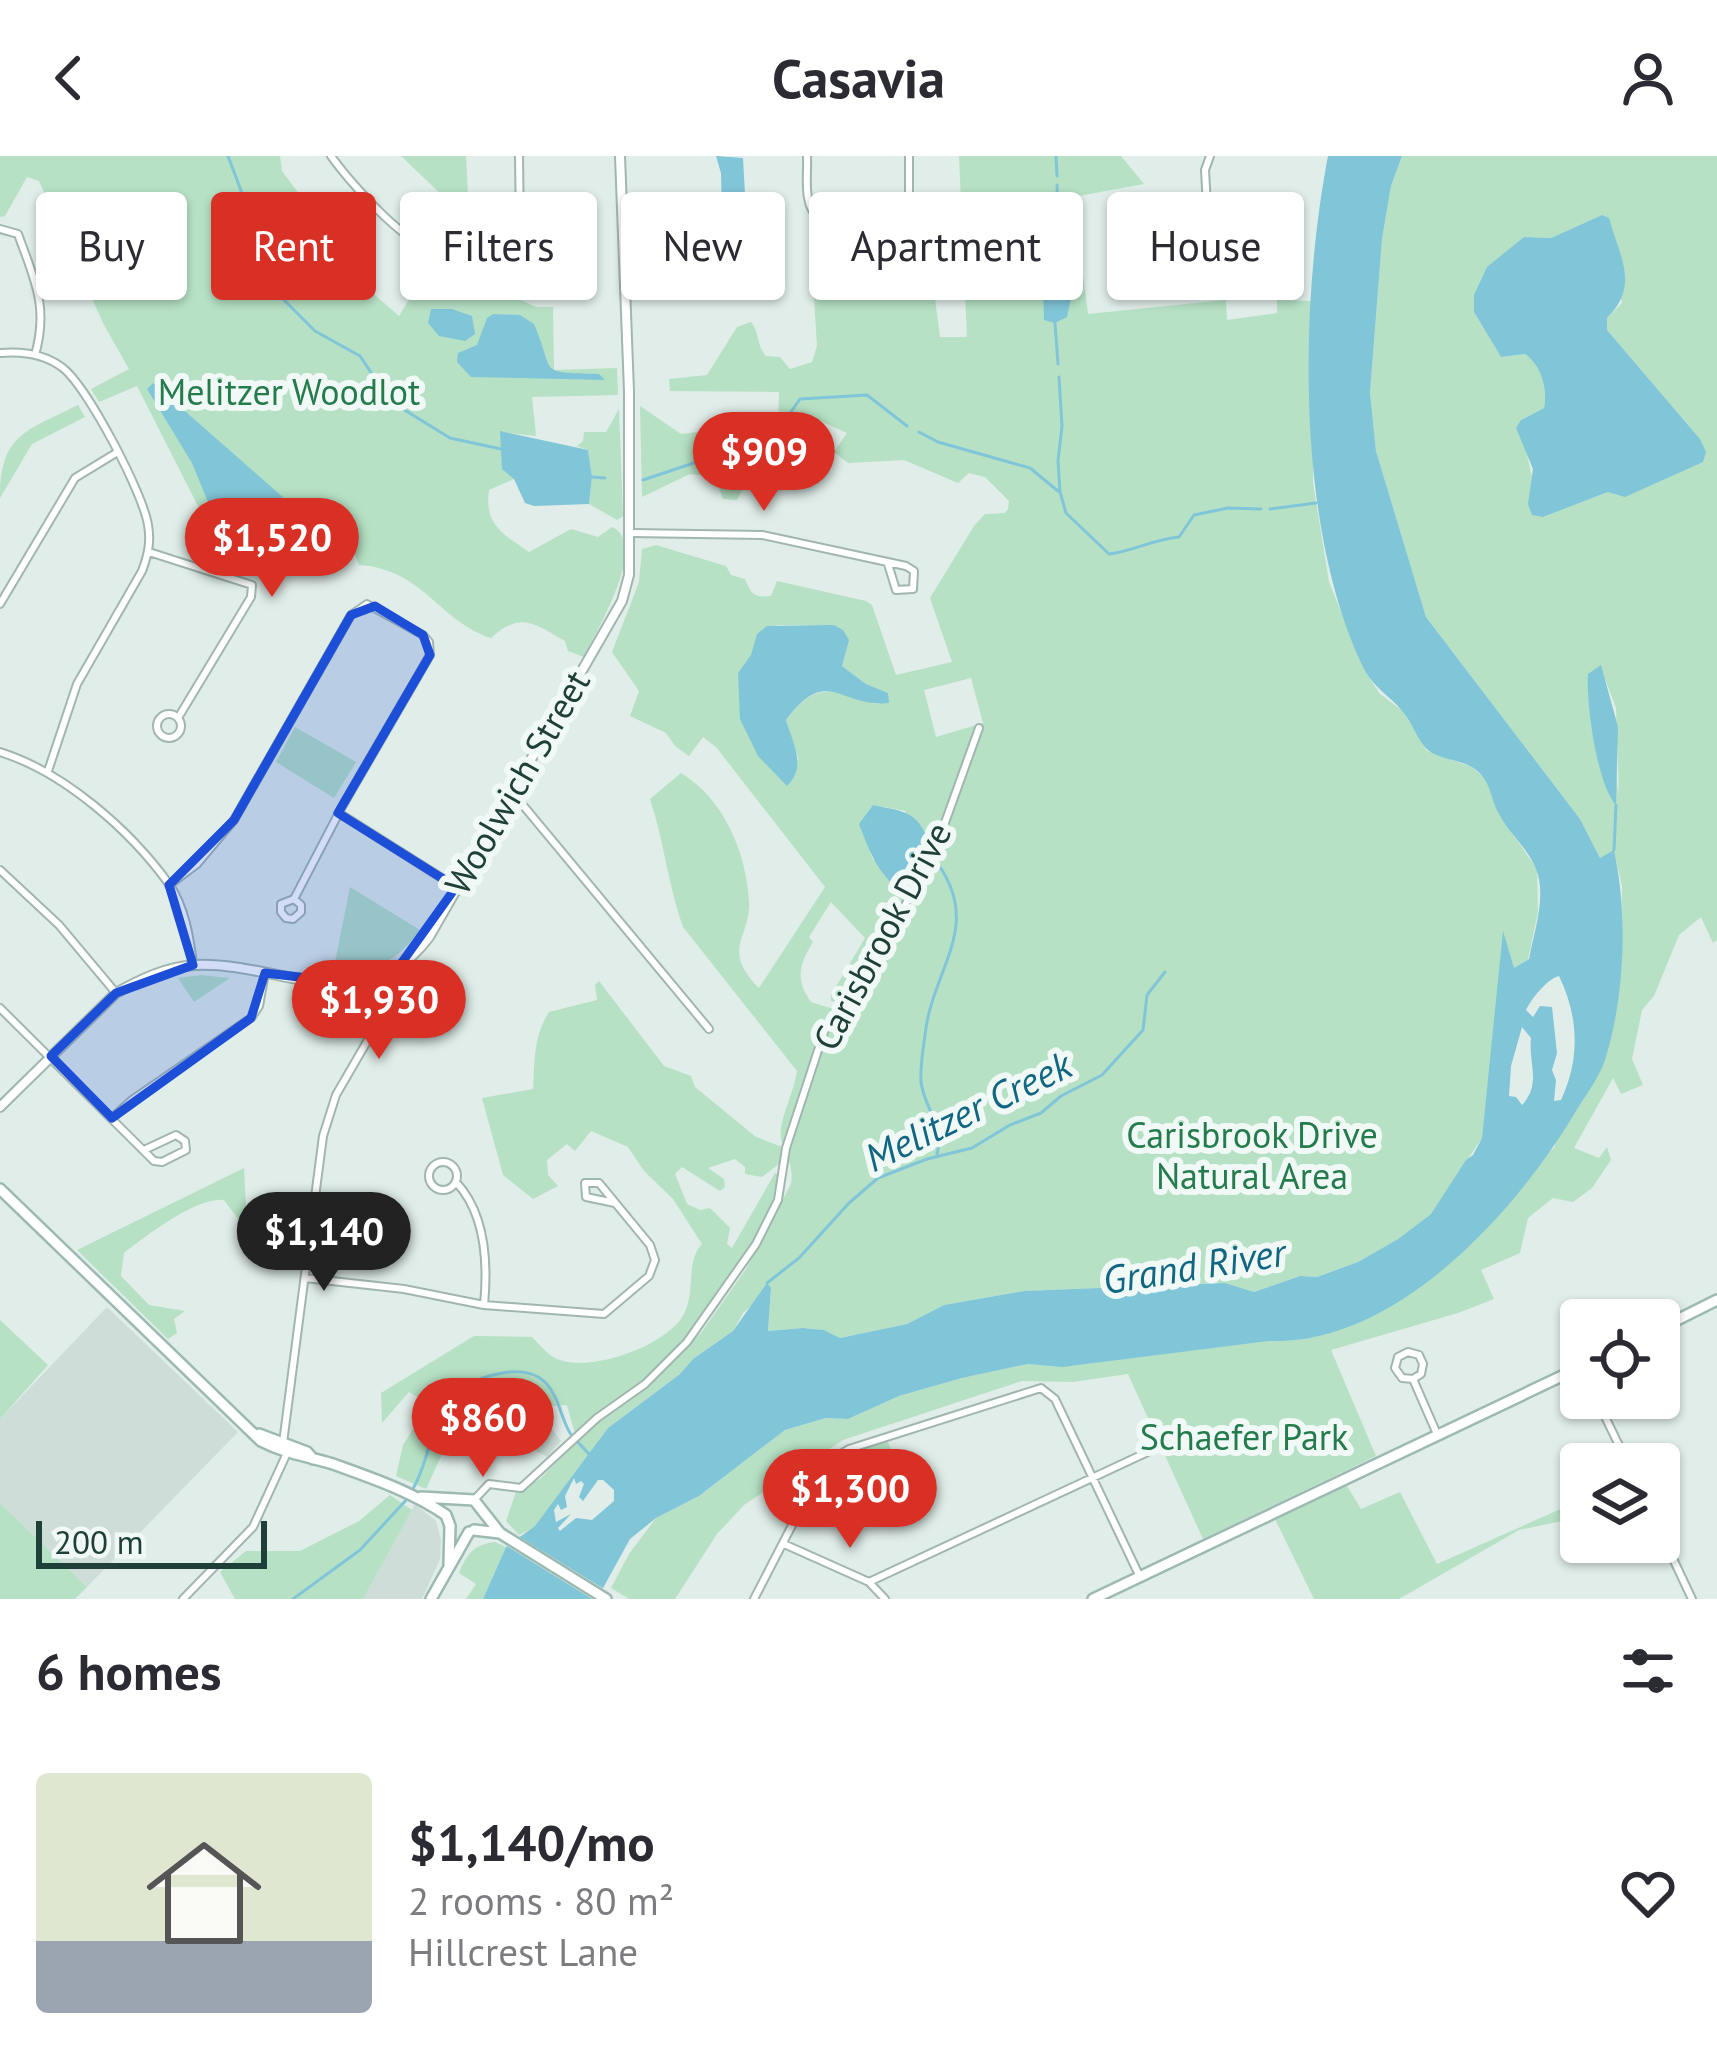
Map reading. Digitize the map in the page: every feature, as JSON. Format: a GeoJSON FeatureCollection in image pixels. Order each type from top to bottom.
{"type":"FeatureCollection","features":[{"type":"Feature","properties":{"kind":"main road"},"geometry":{"type":"LineString","coordinates":[[0,1189],[261,1441],[417,1497],[474,1500],[504,1536],[606,1599]]}},
{"type":"Feature","properties":{"kind":"main road"},"geometry":{"type":"LineString","coordinates":[[1680,1318],[1717,1300]]}},
{"type":"Feature","properties":{"kind":"main road"},"geometry":{"type":"LineString","coordinates":[[1093,1599],[1560,1377]]}},
{"type":"Feature","properties":{"kind":"main road"},"geometry":{"type":"LineString","coordinates":[[417,1497],[448,1521],[471,1531],[504,1536]]}},
{"type":"Feature","properties":{"kind":"main road"},"geometry":{"type":"LineString","coordinates":[[449,1564],[448,1521],[454,1500]]}},
{"type":"Feature","properties":{"kind":"main road"},"geometry":{"type":"LineString","coordinates":[[431,1599],[482,1514]]}},
{"type":"Feature","properties":{"kind":"street"},"geometry":{"type":"LineString","coordinates":[[331,156],[408,236],[431,247],[457,251],[513,247],[520,229],[519,156]]}},
{"type":"Feature","properties":{"kind":"street","name":"Woolwich Street"},"geometry":{"type":"LineString","coordinates":[[375,982],[395,973],[419,951],[622,601],[632,533],[620,156]]}},
{"type":"Feature","properties":{"kind":"street"},"geometry":{"type":"LineString","coordinates":[[807,156],[808,206],[813,214],[872,220],[909,211],[909,156]]}},
{"type":"Feature","properties":{"kind":"street"},"geometry":{"type":"LineString","coordinates":[[1206,192],[1204,170],[1210,156]]}},
{"type":"Feature","properties":{"kind":"street"},"geometry":{"type":"LineString","coordinates":[[0,229],[18,234],[41,300],[42,326],[35,355]]}},
{"type":"Feature","properties":{"kind":"street"},"geometry":{"type":"LineString","coordinates":[[1145,231],[1156,239],[1152,257],[1138,260],[1131,254],[1130,240],[1136,233],[1145,231]]}},
{"type":"Feature","properties":{"kind":"street"},"geometry":{"type":"LineString","coordinates":[[0,353],[53,361],[74,379],[143,503],[149,552],[77,684],[48,771]]}},
{"type":"Feature","properties":{"kind":"street"},"geometry":{"type":"LineString","coordinates":[[0,604],[75,478],[116,453]]}},
{"type":"Feature","properties":{"kind":"street"},"geometry":{"type":"LineString","coordinates":[[632,533],[762,535],[888,564],[914,571],[913,589],[896,590],[888,564]]}},
{"type":"Feature","properties":{"kind":"street"},"geometry":{"type":"LineString","coordinates":[[149,552],[252,585],[251,597],[178,718],[181,728],[176,736],[159,732],[160,717],[168,713],[178,718]]}},
{"type":"Feature","properties":{"kind":"street"},"geometry":{"type":"LineString","coordinates":[[169,885],[197,864],[234,820],[351,615],[367,604],[423,635],[431,649],[294,898]]}},
{"type":"Feature","properties":{"kind":"street","name":"Carisbrook Drive"},"geometry":{"type":"LineString","coordinates":[[474,1500],[489,1484],[521,1488],[578,1435],[645,1384],[701,1328],[756,1244],[778,1201],[786,1148],[825,1029],[878,953],[933,856],[979,728]]}},
{"type":"Feature","properties":{"kind":"street"},"geometry":{"type":"LineString","coordinates":[[0,752],[48,771],[99,810],[169,885],[186,924],[193,965]]}},
{"type":"Feature","properties":{"kind":"street"},"geometry":{"type":"LineString","coordinates":[[512,792],[709,1029]]}},
{"type":"Feature","properties":{"kind":"street"},"geometry":{"type":"LineString","coordinates":[[339,814],[456,887]]}},
{"type":"Feature","properties":{"kind":"street"},"geometry":{"type":"LineString","coordinates":[[0,870],[59,925],[116,992]]}},
{"type":"Feature","properties":{"kind":"street"},"geometry":{"type":"LineString","coordinates":[[0,1107],[116,992],[140,980],[193,965],[329,984],[375,982],[376,1026],[336,1095],[323,1136],[285,1448],[253,1527],[183,1599]]}},
{"type":"Feature","properties":{"kind":"street"},"geometry":{"type":"LineString","coordinates":[[112,1118],[251,1018],[259,1006],[265,974]]}},
{"type":"Feature","properties":{"kind":"street"},"geometry":{"type":"LineString","coordinates":[[0,1008],[154,1161],[163,1162],[185,1150],[185,1141],[176,1135],[144,1150]]}},
{"type":"Feature","properties":{"kind":"street"},"geometry":{"type":"LineString","coordinates":[[456,1182],[439,1190],[431,1185],[429,1171],[435,1163],[449,1162],[468,1198],[488,1257],[484,1305]]}},
{"type":"Feature","properties":{"kind":"street"},"geometry":{"type":"LineString","coordinates":[[304,1278],[404,1289],[484,1305],[597,1315],[611,1310],[649,1276],[655,1259],[650,1245],[615,1203],[599,1184],[585,1184],[586,1196],[615,1203]]}},
{"type":"Feature","properties":{"kind":"street"},"geometry":{"type":"LineString","coordinates":[[1408,1352],[1418,1355],[1423,1364],[1413,1379],[1402,1378],[1395,1368],[1398,1357],[1408,1352]]}},
{"type":"Feature","properties":{"kind":"street"},"geometry":{"type":"LineString","coordinates":[[1413,1379],[1437,1434]]}},
{"type":"Feature","properties":{"kind":"street"},"geometry":{"type":"LineString","coordinates":[[754,1599],[826,1463],[849,1450],[1028,1390],[1051,1392],[1140,1577]]}},
{"type":"Feature","properties":{"kind":"street"},"geometry":{"type":"LineString","coordinates":[[869,1582],[1152,1450]]}},
{"type":"Feature","properties":{"kind":"street"},"geometry":{"type":"LineString","coordinates":[[783,1544],[869,1582],[885,1599]]}},
{"type":"Feature","properties":{"kind":"street"},"geometry":{"type":"LineString","coordinates":[[1675,1563],[1692,1599]]}},
{"type":"Feature","properties":{"kind":"highlighted area"},"geometry":{"type":"Polygon","coordinates":[[[375,606],[423,635],[430,655],[338,813],[456,887],[395,972],[359,984],[265,973],[251,1018],[112,1118],[51,1056],[116,993],[193,965],[169,885],[234,820],[351,615],[375,606]]]}},
{"type":"Feature","properties":{"kind":"shaded area"},"geometry":{"type":"Polygon","coordinates":[[[107,1307],[238,1432],[87,1587],[0,1503],[0,1419],[107,1307]]]}},
{"type":"Feature","properties":{"kind":"shaded area"},"geometry":{"type":"Polygon","coordinates":[[[545,1420],[561,1441],[547,1457],[529,1447],[545,1420]]]}},
{"type":"Feature","properties":{"kind":"shaded area"},"geometry":{"type":"Polygon","coordinates":[[[415,1504],[436,1521],[441,1540],[440,1559],[422,1599],[363,1599],[415,1504]]]}},
{"type":"Feature","properties":{"kind":"green space","name":"Melitzer Woodlot"},"geometry":{"type":"Polygon","coordinates":[[[0,156],[280,156],[282,171],[298,192],[211,192],[211,300],[376,300],[376,296],[399,316],[409,300],[521,300],[536,307],[553,307],[554,370],[617,368],[618,395],[532,397],[536,436],[500,432],[514,479],[489,490],[488,502],[497,527],[529,552],[571,529],[598,537],[612,527],[622,536],[623,569],[584,657],[568,651],[565,641],[527,623],[510,625],[491,638],[473,630],[399,576],[359,565],[346,533],[321,572],[299,565],[271,544],[203,516],[137,386],[99,402],[91,389],[129,369],[93,300],[187,300],[187,192],[44,192],[39,181],[27,177],[0,217],[0,156]]]}},
{"type":"Feature","properties":{"kind":"green space"},"geometry":{"type":"Polygon","coordinates":[[[401,156],[466,156],[468,192],[439,192],[401,156]]]}},
{"type":"Feature","properties":{"kind":"green space"},"geometry":{"type":"Polygon","coordinates":[[[959,156],[1121,156],[1144,184],[1083,195],[961,192],[959,156]]]}},
{"type":"Feature","properties":{"kind":"green space","name":"Schaefer Park"},"geometry":{"type":"Polygon","coordinates":[[[1402,156],[1717,156],[1717,940],[1713,943],[1701,917],[1679,935],[1654,996],[1642,1010],[1632,1059],[1643,1085],[1621,1094],[1613,1078],[1574,1148],[1599,1158],[1607,1147],[1611,1160],[1592,1188],[1573,1202],[1553,1198],[1528,1218],[1520,1253],[1481,1270],[1494,1299],[1331,1350],[1376,1456],[1203,1539],[1128,1374],[1073,1382],[1022,1381],[843,1440],[744,1505],[717,1534],[675,1599],[629,1599],[611,1588],[656,1518],[699,1496],[785,1430],[826,1418],[848,1419],[899,1396],[1028,1364],[1062,1366],[1298,1340],[1334,1331],[1554,1148],[1621,974],[1622,886],[1614,851],[1600,858],[1580,819],[1426,617],[1376,451],[1370,393],[1382,239],[1391,186],[1402,156]],[[1602,215],[1551,238],[1524,237],[1474,312],[1501,357],[1525,354],[1542,378],[1544,408],[1521,420],[1543,517],[1608,492],[1700,439],[1607,330],[1607,318],[1622,303],[1602,215]],[[1600,666],[1619,796],[1616,708],[1600,666]]]}},
{"type":"Feature","properties":{"kind":"green space","name":"Carisbrook Drive Natural Area"},"geometry":{"type":"Polygon","coordinates":[[[1083,275],[1088,314],[1226,300],[1227,320],[1277,313],[1277,300],[1313,301],[1313,483],[1329,582],[1365,671],[1380,694],[1403,711],[1427,751],[1472,767],[1488,781],[1499,815],[1537,869],[1538,912],[1528,959],[1513,969],[1504,936],[1482,1138],[1431,1214],[1398,1239],[1358,1262],[1254,1292],[1225,1283],[1024,1291],[944,1305],[907,1324],[840,1338],[824,1330],[768,1331],[771,1289],[743,1313],[733,1331],[608,1428],[535,1527],[519,1535],[506,1521],[516,1492],[540,1479],[593,1425],[638,1394],[701,1333],[746,1269],[791,1184],[781,1128],[797,1071],[683,927],[650,799],[681,773],[721,812],[738,846],[747,882],[741,963],[759,988],[825,887],[716,747],[703,737],[689,756],[666,733],[630,716],[639,691],[612,652],[639,582],[642,549],[656,545],[726,566],[757,595],[771,596],[777,581],[866,601],[872,605],[896,675],[952,662],[930,598],[974,526],[985,514],[1005,513],[1009,501],[985,477],[969,473],[958,483],[904,460],[848,463],[834,452],[847,433],[812,417],[770,454],[737,500],[723,499],[715,477],[690,474],[642,497],[640,406],[681,434],[778,423],[779,392],[670,391],[669,379],[707,375],[737,327],[751,322],[766,356],[780,357],[790,369],[812,362],[817,346],[814,300],[935,300],[940,337],[967,337],[965,300],[1083,300],[1083,275]],[[777,625],[738,673],[799,761],[786,720],[807,698],[827,692],[878,704],[887,693],[842,666],[834,626],[777,625]],[[971,678],[924,690],[936,737],[983,723],[971,678]],[[873,805],[860,824],[873,860],[906,811],[873,805]],[[831,902],[809,937],[813,942],[801,979],[811,1002],[840,1011],[845,1004],[831,1001],[831,995],[865,938],[831,902]]]}},
{"type":"Feature","properties":{"kind":"green space"},"geometry":{"type":"Polygon","coordinates":[[[78,405],[85,417],[32,444],[0,498],[1,476],[11,447],[31,429],[78,405]]]}},
{"type":"Feature","properties":{"kind":"green space"},"geometry":{"type":"Polygon","coordinates":[[[619,409],[623,516],[617,520],[589,504],[588,450],[577,446],[584,432],[606,432],[619,409]]]}},
{"type":"Feature","properties":{"kind":"green space"},"geometry":{"type":"Polygon","coordinates":[[[295,727],[356,762],[334,798],[276,762],[295,727]]]}},
{"type":"Feature","properties":{"kind":"green space"},"geometry":{"type":"Polygon","coordinates":[[[350,887],[420,930],[402,950],[372,969],[333,972],[350,887]]]}},
{"type":"Feature","properties":{"kind":"green space"},"geometry":{"type":"Polygon","coordinates":[[[178,978],[230,978],[194,1002],[178,978]]]}},
{"type":"Feature","properties":{"kind":"green space"},"geometry":{"type":"Polygon","coordinates":[[[599,981],[664,1066],[691,1076],[695,1087],[756,1137],[782,1147],[780,1163],[762,1177],[745,1174],[745,1167],[735,1159],[708,1168],[724,1179],[720,1191],[682,1167],[675,1174],[687,1204],[700,1210],[710,1208],[730,1228],[727,1244],[732,1248],[775,1173],[780,1176],[771,1205],[723,1293],[681,1346],[635,1389],[575,1434],[567,1405],[545,1412],[511,1394],[460,1415],[426,1489],[396,1476],[403,1445],[429,1404],[409,1392],[382,1423],[381,1393],[474,1336],[532,1337],[552,1356],[574,1363],[610,1359],[663,1336],[688,1305],[694,1260],[702,1244],[673,1199],[644,1171],[628,1147],[591,1131],[575,1151],[567,1144],[547,1160],[548,1175],[558,1186],[533,1199],[503,1175],[482,1098],[533,1089],[537,1040],[549,1012],[597,1000],[599,981]]]}},
{"type":"Feature","properties":{"kind":"green space"},"geometry":{"type":"Polygon","coordinates":[[[244,1168],[252,1238],[224,1200],[213,1201],[172,1219],[124,1253],[121,1276],[149,1305],[185,1311],[174,1319],[177,1333],[168,1339],[77,1250],[244,1168]]]}},
{"type":"Feature","properties":{"kind":"green space"},"geometry":{"type":"Polygon","coordinates":[[[0,1320],[48,1365],[0,1419],[0,1320]]]}},
{"type":"Feature","properties":{"kind":"green space"},"geometry":{"type":"Polygon","coordinates":[[[887,1440],[904,1478],[832,1507],[811,1495],[841,1457],[887,1440]]]}},
{"type":"Feature","properties":{"kind":"green space"},"geometry":{"type":"Polygon","coordinates":[[[1344,1481],[1361,1509],[1400,1492],[1437,1564],[1560,1509],[1560,1521],[1519,1530],[1399,1599],[1314,1599],[1273,1515],[1344,1481]]]}},
{"type":"Feature","properties":{"kind":"green space"},"geometry":{"type":"Polygon","coordinates":[[[390,1495],[412,1510],[363,1599],[235,1599],[220,1572],[246,1551],[300,1551],[359,1521],[390,1495]]]}},
{"type":"Feature","properties":{"kind":"green space"},"geometry":{"type":"Polygon","coordinates":[[[0,1503],[87,1587],[75,1599],[0,1599],[0,1503]]]}},
{"type":"Feature","properties":{"kind":"green space"},"geometry":{"type":"Polygon","coordinates":[[[495,1542],[506,1547],[483,1599],[466,1599],[476,1584],[459,1573],[462,1566],[476,1548],[495,1542]]]}},
{"type":"Feature","properties":{"kind":"water"},"geometry":{"type":"Polygon","coordinates":[[[716,156],[743,158],[745,192],[721,192],[716,156]]]}},
{"type":"Feature","properties":{"kind":"water"},"geometry":{"type":"Polygon","coordinates":[[[1328,156],[1402,156],[1391,186],[1382,239],[1370,393],[1376,451],[1426,617],[1580,819],[1600,858],[1614,850],[1621,901],[1620,983],[1612,1035],[1595,1081],[1548,1154],[1483,1232],[1445,1268],[1361,1322],[1315,1337],[1062,1367],[1028,1364],[899,1396],[848,1419],[826,1418],[785,1430],[699,1496],[656,1518],[630,1539],[597,1599],[483,1599],[506,1547],[535,1526],[608,1428],[733,1331],[767,1283],[771,1288],[768,1331],[824,1330],[840,1338],[907,1324],[944,1305],[1024,1291],[1225,1283],[1254,1292],[1358,1262],[1398,1239],[1431,1214],[1473,1155],[1482,1138],[1503,931],[1514,968],[1529,959],[1539,880],[1481,774],[1428,750],[1401,710],[1368,676],[1342,613],[1315,485],[1310,417],[1309,348],[1318,216],[1328,156]],[[1559,976],[1540,990],[1526,1010],[1533,1017],[1540,1006],[1552,1007],[1557,1053],[1552,1070],[1554,1101],[1561,1100],[1567,1084],[1575,1037],[1559,976]],[[1522,1027],[1509,1096],[1522,1105],[1533,1073],[1531,1038],[1522,1027]],[[574,1478],[565,1496],[567,1507],[561,1510],[558,1504],[554,1510],[556,1522],[571,1514],[560,1531],[576,1518],[592,1520],[614,1501],[614,1490],[598,1480],[583,1501],[579,1497],[584,1484],[576,1484],[574,1478]]]}},
{"type":"Feature","properties":{"kind":"water"},"geometry":{"type":"Polygon","coordinates":[[[1602,215],[1609,218],[1625,283],[1607,318],[1607,330],[1706,452],[1703,462],[1625,497],[1608,492],[1543,517],[1532,515],[1528,504],[1533,469],[1516,428],[1521,420],[1544,408],[1542,378],[1525,354],[1501,357],[1474,312],[1474,295],[1487,267],[1524,237],[1551,238],[1602,215]]]}},
{"type":"Feature","properties":{"kind":"water"},"geometry":{"type":"Polygon","coordinates":[[[1043,300],[1070,300],[1067,317],[1055,323],[1044,320],[1043,300]]]}},
{"type":"Feature","properties":{"kind":"water"},"geometry":{"type":"Polygon","coordinates":[[[431,309],[472,316],[475,334],[465,341],[439,336],[428,323],[431,309]]]}},
{"type":"Feature","properties":{"kind":"water"},"geometry":{"type":"Polygon","coordinates":[[[493,314],[520,315],[534,324],[547,362],[556,371],[599,374],[605,380],[471,377],[457,362],[458,353],[477,345],[493,314]]]}},
{"type":"Feature","properties":{"kind":"water"},"geometry":{"type":"Polygon","coordinates":[[[153,383],[310,521],[317,531],[316,540],[308,546],[280,541],[212,512],[192,463],[147,389],[153,383]]]}},
{"type":"Feature","properties":{"kind":"water"},"geometry":{"type":"Polygon","coordinates":[[[500,431],[588,450],[589,504],[525,503],[514,479],[502,469],[500,431]]]}},
{"type":"Feature","properties":{"kind":"water"},"geometry":{"type":"Polygon","coordinates":[[[834,625],[849,640],[842,666],[888,693],[889,703],[824,691],[800,703],[786,720],[797,763],[787,786],[758,756],[740,719],[738,673],[751,655],[757,634],[767,626],[834,625]]]}},
{"type":"Feature","properties":{"kind":"water"},"geometry":{"type":"Polygon","coordinates":[[[1601,665],[1618,727],[1616,805],[1598,762],[1589,704],[1588,674],[1601,665]]]}},
{"type":"Feature","properties":{"kind":"water"},"geometry":{"type":"Polygon","coordinates":[[[873,805],[917,820],[931,848],[907,888],[897,888],[890,881],[866,842],[859,824],[873,805]]]}},
{"type":"Feature","properties":{"kind":"pier"},"geometry":{"type":"Polygon","coordinates":[[[513,1533],[609,1592],[604,1599],[592,1599],[505,1545],[513,1533]]]}},
{"type":"Feature","properties":{"kind":"waterway","name":"Melitzer Creek"},"geometry":{"type":"LineString","coordinates":[[228,156],[281,297],[315,331],[360,356],[390,401],[450,438],[501,449]]}},
{"type":"Feature","properties":{"kind":"waterway"},"geometry":{"type":"LineString","coordinates":[[1056,156],[1057,176]]}},
{"type":"Feature","properties":{"kind":"waterway"},"geometry":{"type":"LineString","coordinates":[[1057,185],[1057,192]]}},
{"type":"Feature","properties":{"kind":"waterway"},"geometry":{"type":"LineString","coordinates":[[1055,323],[1058,364]]}},
{"type":"Feature","properties":{"kind":"waterway","name":"Melitzer Creek"},"geometry":{"type":"LineString","coordinates":[[1059,377],[1060,492],[1066,513],[1109,554],[1179,537],[1194,515],[1228,508],[1261,509]]}},
{"type":"Feature","properties":{"kind":"waterway","name":"Melitzer Creek"},"geometry":{"type":"LineString","coordinates":[[643,480],[774,436],[800,399],[867,395],[907,426]]}},
{"type":"Feature","properties":{"kind":"waterway","name":"Melitzer Creek"},"geometry":{"type":"LineString","coordinates":[[919,432],[938,442],[1030,468],[1058,491]]}},
{"type":"Feature","properties":{"kind":"waterway"},"geometry":{"type":"LineString","coordinates":[[592,477],[605,478]]}},
{"type":"Feature","properties":{"kind":"waterway","name":"Melitzer Creek"},"geometry":{"type":"LineString","coordinates":[[1270,509],[1316,503]]}},
{"type":"Feature","properties":{"kind":"waterway"},"geometry":{"type":"LineString","coordinates":[[1614,850],[1616,805]]}},
{"type":"Feature","properties":{"kind":"waterway"},"geometry":{"type":"LineString","coordinates":[[937,1154],[938,1135],[923,1091],[921,1064],[929,1011],[956,929],[951,887],[938,864]]}},
{"type":"Feature","properties":{"kind":"waterway","name":"Melitzer Creek"},"geometry":{"type":"LineString","coordinates":[[767,1283],[799,1258],[878,1178],[972,1148],[1102,1075],[1143,1030],[1147,995],[1165,972]]}},
{"type":"Feature","properties":{"kind":"waterway"},"geometry":{"type":"LineString","coordinates":[[413,1489],[446,1402],[476,1380],[502,1373],[526,1373],[546,1383],[570,1433],[589,1454]]}},
{"type":"Feature","properties":{"kind":"waterway"},"geometry":{"type":"LineString","coordinates":[[293,1599],[360,1550],[408,1498]]}},
{"type":"Feature","properties":{"kind":"water label","name":"Grand River"},"geometry":{"type":"Point","coordinates":[1194,1266]}}]}
